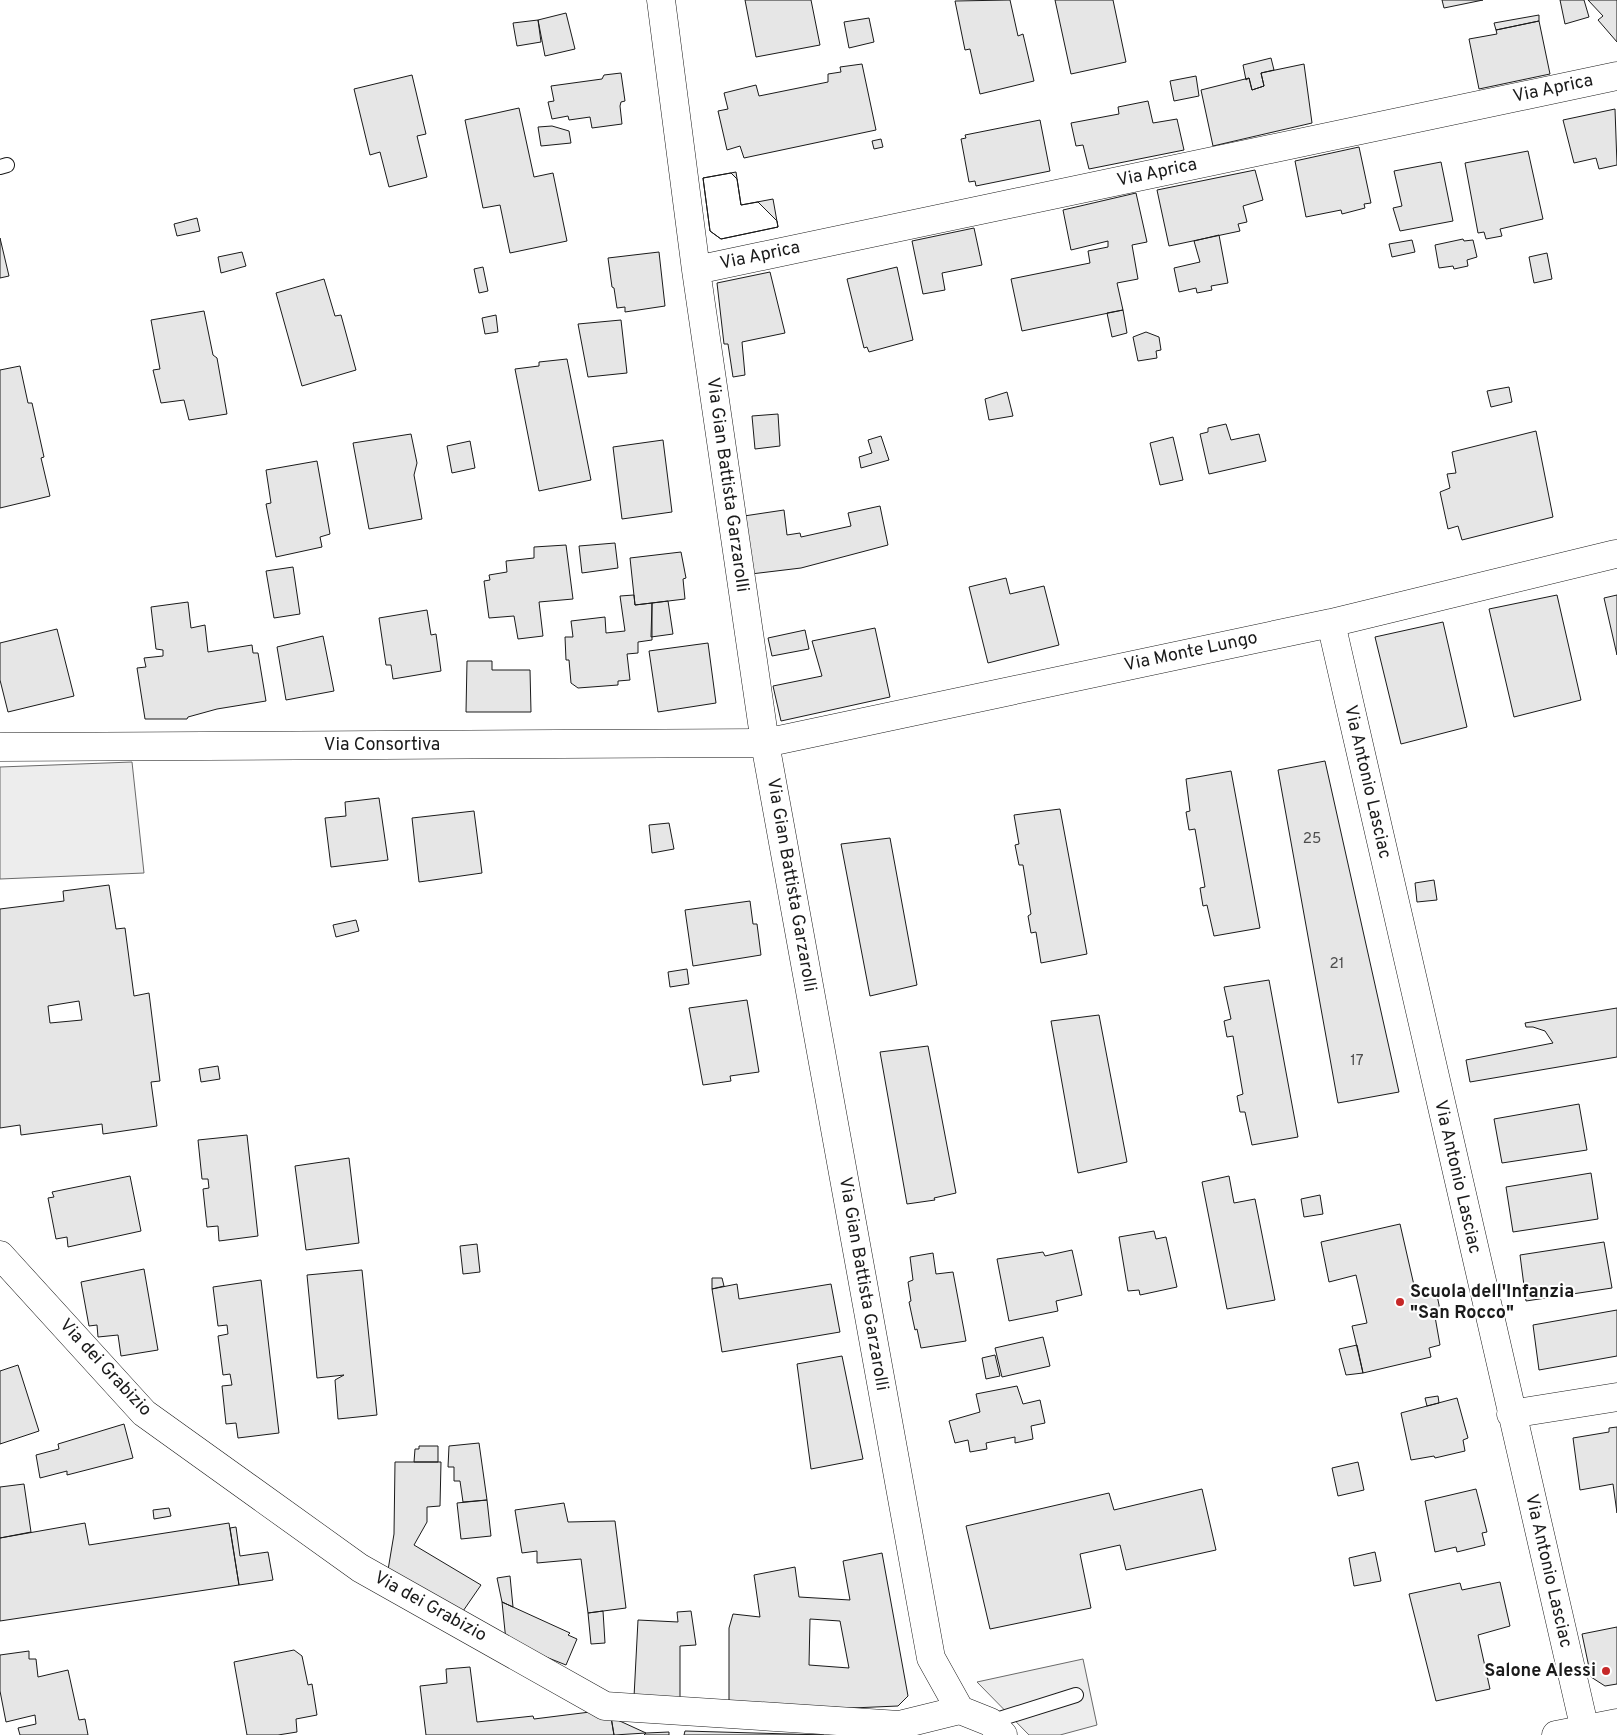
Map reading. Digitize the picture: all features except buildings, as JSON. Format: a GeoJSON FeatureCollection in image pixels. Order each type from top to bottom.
{"type":"FeatureCollection","features":[{"type":"Feature","properties":{"kind":"street","name":"Via Gian Battista Garzarolli"},"geometry":{"type":"LineString","coordinates":[[660,0],[696,270],[765,743],[931,1658],[960,1710]]}},
{"type":"Feature","properties":{"kind":"street","name":"Via Aprica"},"geometry":{"type":"LineString","coordinates":[[696,270],[1617,76]]}},
{"type":"Feature","properties":{"kind":"street","name":"Via Monte Lungo"},"geometry":{"type":"LineString","coordinates":[[765,743],[1330,623],[1615,554]]}},
{"type":"Feature","properties":{"kind":"street","name":"Via Antonio Lasciac"},"geometry":{"type":"LineString","coordinates":[[1330,623],[1585,1730]]}},
{"type":"Feature","properties":{"kind":"street","name":"Via Consortiva"},"geometry":{"type":"LineString","coordinates":[[0,747],[765,743]]}},
{"type":"Feature","properties":{"kind":"street","name":"Via dei Grabizio"},"geometry":{"type":"LineString","coordinates":[[0,1255],[144,1413],[360,1568],[605,1706],[899,1725],[960,1710]]}},
{"type":"Feature","properties":{"kind":"street"},"geometry":{"type":"LineString","coordinates":[[1511,1414],[1617,1397]]}},
{"type":"Feature","properties":{"kind":"street"},"geometry":{"type":"LineString","coordinates":[[960,1710],[996,1728]]}},
{"type":"Feature","properties":{"kind":"street"},"geometry":{"type":"LineString","coordinates":[[1556,1735],[1617,1723]]}},
{"type":"Feature","properties":{"kind":"lane"},"geometry":{"type":"LineString","coordinates":[[996,1728],[1076,1695]]}},
{"type":"Feature","properties":{"kind":"shaded area"},"geometry":{"type":"Polygon","coordinates":[[[132,762],[144,873],[0,879],[0,767],[132,762]]]}},
{"type":"Feature","properties":{"kind":"shaded area"},"geometry":{"type":"Polygon","coordinates":[[[1083,1659],[1097,1725],[1060,1735],[1029,1735],[977,1682],[1083,1659]]]}},
{"type":"Feature","properties":{"kind":"place","name":"Scuola dell'Infanzia \"San Rocco\""},"geometry":{"type":"Point","coordinates":[1400,1302]}},
{"type":"Feature","properties":{"kind":"place","name":"Salone Alessi"},"geometry":{"type":"Point","coordinates":[1606,1671]}}]}
